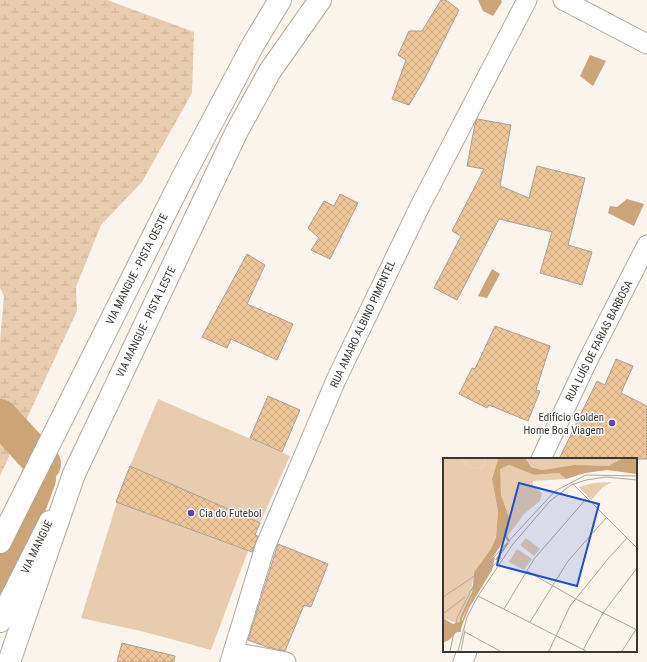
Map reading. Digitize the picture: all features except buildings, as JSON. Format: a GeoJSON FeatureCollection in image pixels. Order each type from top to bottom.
{"type":"FeatureCollection","features":[{"type":"Feature","properties":{"kind":"main road","name":"VIA MANGUE - PISTA OESTE"},"geometry":{"type":"LineString","coordinates":[[0,542],[184,175],[254,44],[280,0]]}},
{"type":"Feature","properties":{"kind":"main road","name":"VIA MANGUE - PISTA LESTE"},"geometry":{"type":"LineString","coordinates":[[9,662],[74,474],[237,131],[270,71],[320,0]]}},
{"type":"Feature","properties":{"kind":"main road","name":"VIA MANGUE"},"geometry":{"type":"LineString","coordinates":[[0,621],[74,474]]}},
{"type":"Feature","properties":{"kind":"street","name":"RUA AMARO ALBINO PIMENTEL"},"geometry":{"type":"LineString","coordinates":[[232,657],[265,547],[336,380],[420,206],[527,0]]}},
{"type":"Feature","properties":{"kind":"street"},"geometry":{"type":"LineString","coordinates":[[563,0],[647,44]]}},
{"type":"Feature","properties":{"kind":"street","name":"RUA LUÍS DE FARIAS BARBOSA"},"geometry":{"type":"LineString","coordinates":[[541,458],[588,360],[647,245]]}},
{"type":"Feature","properties":{"kind":"street"},"geometry":{"type":"LineString","coordinates":[[463,662],[468,652]]}},
{"type":"Feature","properties":{"kind":"street"},"geometry":{"type":"LineString","coordinates":[[232,657],[286,662]]}},
{"type":"Feature","properties":{"kind":"green space"},"geometry":{"type":"Polygon","coordinates":[[[0,0],[107,0],[194,32],[192,93],[142,182],[101,225],[76,287],[77,311],[0,476],[0,342],[4,296],[0,288],[0,0]]]}},
{"type":"Feature","properties":{"kind":"green space"},"geometry":{"type":"Polygon","coordinates":[[[158,399],[290,456],[260,523],[130,466],[158,399]]]}},
{"type":"Feature","properties":{"kind":"green space"},"geometry":{"type":"Polygon","coordinates":[[[117,502],[248,551],[211,650],[145,632],[81,618],[117,502]]]}},
{"type":"Feature","properties":{"kind":"shaded area"},"geometry":{"type":"Polygon","coordinates":[[[478,0],[501,0],[502,2],[493,16],[483,11],[478,0]]]}},
{"type":"Feature","properties":{"kind":"shaded area"},"geometry":{"type":"Polygon","coordinates":[[[590,55],[606,61],[593,86],[580,76],[590,55]]]}},
{"type":"Feature","properties":{"kind":"shaded area"},"geometry":{"type":"Polygon","coordinates":[[[627,199],[644,204],[634,226],[608,213],[610,206],[617,207],[627,199]]]}},
{"type":"Feature","properties":{"kind":"shaded area"},"geometry":{"type":"Polygon","coordinates":[[[492,269],[500,274],[487,298],[478,296],[492,269]]]}},
{"type":"Feature","properties":{"kind":"waterway"},"geometry":{"type":"LineString","coordinates":[[0,417],[43,464]]}},
{"type":"Feature","properties":{"kind":"waterway"},"geometry":{"type":"LineString","coordinates":[[0,581],[38,479]]}},
{"type":"Feature","properties":{"kind":"place","name":"Edifício Golden Home Boa Viagem"},"geometry":{"type":"Point","coordinates":[612,423]}},
{"type":"Feature","properties":{"kind":"place","name":"Cia do Futebol"},"geometry":{"type":"Point","coordinates":[191,513]}}]}
